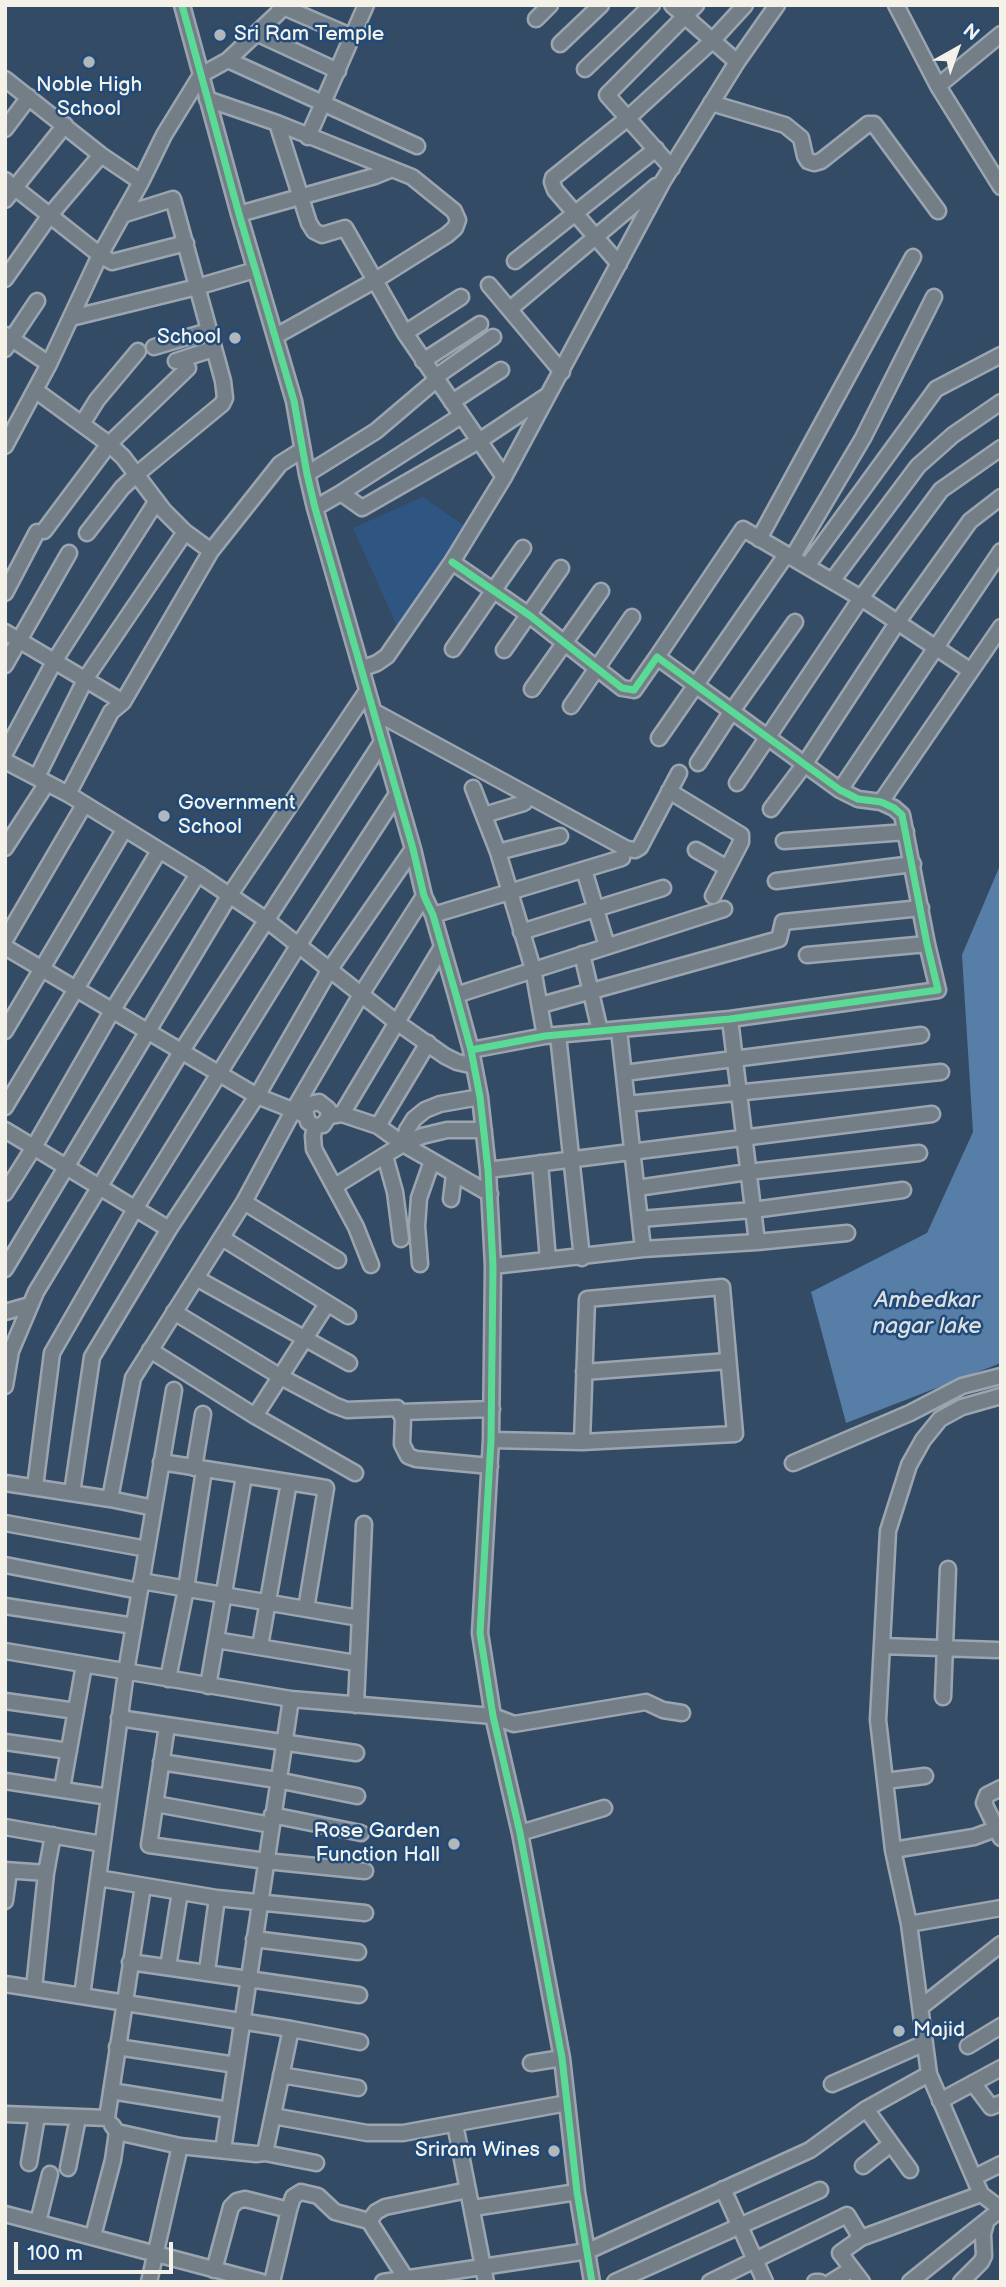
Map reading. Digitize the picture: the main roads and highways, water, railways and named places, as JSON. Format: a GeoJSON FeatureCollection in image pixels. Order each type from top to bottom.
{"type":"FeatureCollection","features":[{"type":"Feature","properties":{"kind":"water","name":"Ambedkar nagar lake"},"geometry":{"type":"Polygon","coordinates":[[[1001,863],[1001,1363],[846,1423],[811,1292],[927,1233],[973,1132],[962,955],[1001,863]]]}},
{"type":"Feature","properties":{"kind":"place","name":"Sri Ram Temple"},"geometry":{"type":"Point","coordinates":[220,35]}},
{"type":"Feature","properties":{"kind":"place","name":"Noble High School"},"geometry":{"type":"Point","coordinates":[89,62]}},
{"type":"Feature","properties":{"kind":"place","name":"School"},"geometry":{"type":"Point","coordinates":[235,338]}},
{"type":"Feature","properties":{"kind":"place","name":"Government School"},"geometry":{"type":"Point","coordinates":[164,816]}},
{"type":"Feature","properties":{"kind":"place","name":"Rose Garden Function Hall"},"geometry":{"type":"Point","coordinates":[454,1844]}},
{"type":"Feature","properties":{"kind":"place","name":"Majid"},"geometry":{"type":"Point","coordinates":[899,2031]}},
{"type":"Feature","properties":{"kind":"place","name":"Sriram Wines"},"geometry":{"type":"Point","coordinates":[554,2151]}}]}
